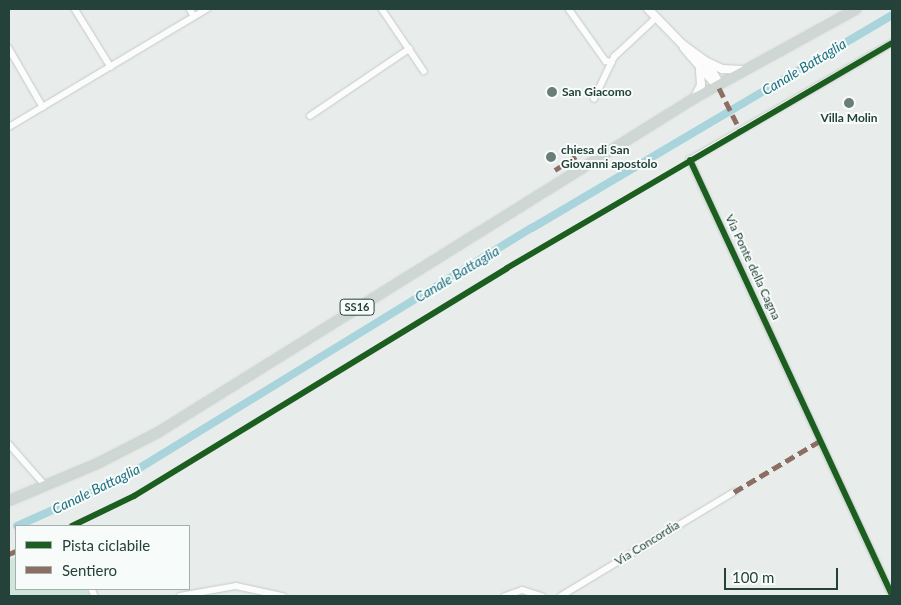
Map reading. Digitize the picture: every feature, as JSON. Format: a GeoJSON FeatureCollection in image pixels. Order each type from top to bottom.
{"type":"FeatureCollection","features":[{"type":"Feature","properties":{"kind":"main road","name":"SS16"},"geometry":{"type":"LineString","coordinates":[[9,500],[45,485],[158,430],[695,97],[855,9]]}},
{"type":"Feature","properties":{"kind":"street"},"geometry":{"type":"LineString","coordinates":[[76,9],[111,67]]}},
{"type":"Feature","properties":{"kind":"street"},"geometry":{"type":"LineString","coordinates":[[190,9],[194,16]]}},
{"type":"Feature","properties":{"kind":"street"},"geometry":{"type":"LineString","coordinates":[[9,127],[207,9]]}},
{"type":"Feature","properties":{"kind":"street"},"geometry":{"type":"LineString","coordinates":[[382,9],[424,71]]}},
{"type":"Feature","properties":{"kind":"street"},"geometry":{"type":"LineString","coordinates":[[569,9],[606,60],[612,62]]}},
{"type":"Feature","properties":{"kind":"street"},"geometry":{"type":"LineString","coordinates":[[648,9],[682,44],[707,62],[722,69],[742,70]]}},
{"type":"Feature","properties":{"kind":"street"},"geometry":{"type":"LineString","coordinates":[[594,99],[612,62],[656,18]]}},
{"type":"Feature","properties":{"kind":"street","name":"Via Ponte della Cagna"},"geometry":{"type":"LineString","coordinates":[[892,43],[690,160],[892,596]]}},
{"type":"Feature","properties":{"kind":"street"},"geometry":{"type":"LineString","coordinates":[[682,44],[700,70],[718,84]]}},
{"type":"Feature","properties":{"kind":"street"},"geometry":{"type":"LineString","coordinates":[[9,48],[44,106]]}},
{"type":"Feature","properties":{"kind":"street"},"geometry":{"type":"LineString","coordinates":[[310,116],[409,49]]}},
{"type":"Feature","properties":{"kind":"street"},"geometry":{"type":"LineString","coordinates":[[707,62],[718,84]]}},
{"type":"Feature","properties":{"kind":"street"},"geometry":{"type":"LineString","coordinates":[[695,97],[701,85],[700,70]]}},
{"type":"Feature","properties":{"kind":"street"},"geometry":{"type":"LineString","coordinates":[[9,444],[45,485]]}},
{"type":"Feature","properties":{"kind":"street","name":"Via Concordia"},"geometry":{"type":"LineString","coordinates":[[561,596],[734,492]]}},
{"type":"Feature","properties":{"kind":"street"},"geometry":{"type":"LineString","coordinates":[[180,596],[236,586],[283,596]]}},
{"type":"Feature","properties":{"kind":"street"},"geometry":{"type":"LineString","coordinates":[[507,596],[522,590],[542,596]]}},
{"type":"Feature","properties":{"kind":"street"},"geometry":{"type":"LineString","coordinates":[[507,596],[512,596]]}},
{"type":"Feature","properties":{"kind":"green space"},"geometry":{"type":"Polygon","coordinates":[[[15,557],[15,590],[87,590],[90,596],[9,596],[9,560],[15,557]]]}},
{"type":"Feature","properties":{"kind":"waterway","name":"Canale Battaglia"},"geometry":{"type":"LineString","coordinates":[[19,525],[120,480],[532,228],[892,15]]}},
{"type":"Feature","properties":{"kind":"marked path"},"geometry":{"type":"LineString","coordinates":[[719,88],[740,130]]}},
{"type":"Feature","properties":{"kind":"marked path"},"geometry":{"type":"LineString","coordinates":[[555,170],[581,153]]}},
{"type":"Feature","properties":{"kind":"marked path"},"geometry":{"type":"LineString","coordinates":[[734,492],[820,441]]}},
{"type":"Feature","properties":{"kind":"marked path"},"geometry":{"type":"LineString","coordinates":[[9,554],[15,551]]}},
{"type":"Feature","properties":{"kind":"cycle path"},"geometry":{"type":"LineString","coordinates":[[74,525],[134,496],[507,268],[892,43]]}},
{"type":"Feature","properties":{"kind":"cycle path"},"geometry":{"type":"LineString","coordinates":[[690,160],[892,596]]}},
{"type":"Feature","properties":{"kind":"place","name":"San Giacomo"},"geometry":{"type":"Point","coordinates":[552,92]}},
{"type":"Feature","properties":{"kind":"place","name":"Villa Molin"},"geometry":{"type":"Point","coordinates":[849,103]}},
{"type":"Feature","properties":{"kind":"place","name":"chiesa di San Giovanni apostolo"},"geometry":{"type":"Point","coordinates":[551,157]}}]}
